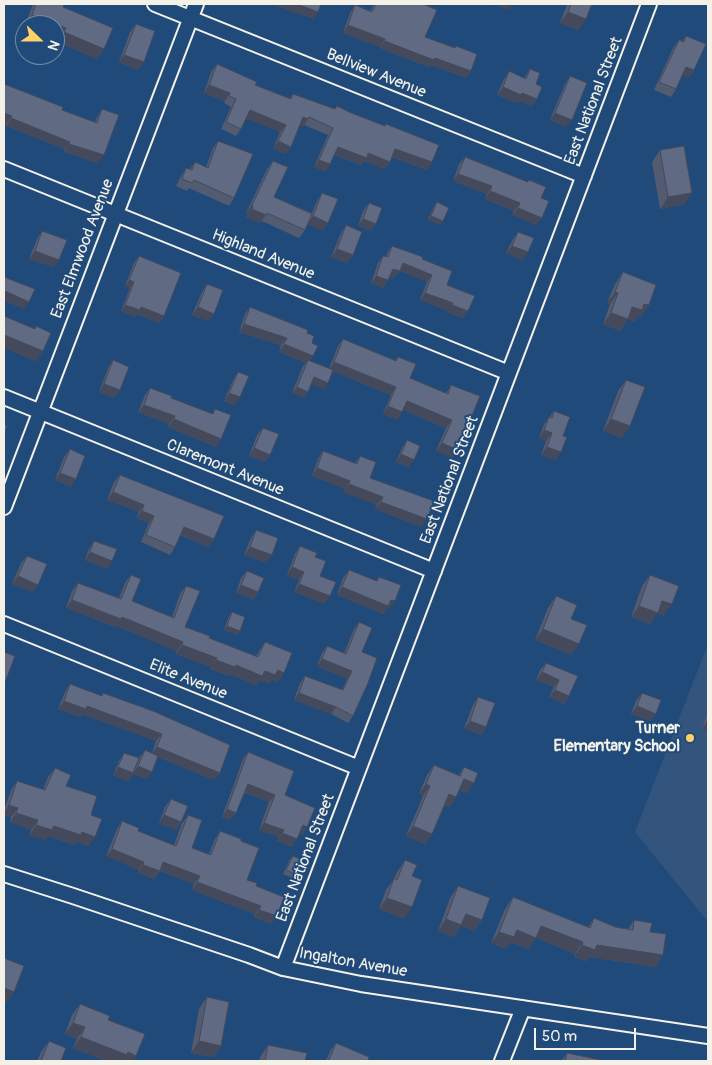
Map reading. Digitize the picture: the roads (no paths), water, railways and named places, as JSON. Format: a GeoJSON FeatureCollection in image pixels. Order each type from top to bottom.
{"type":"FeatureCollection","features":[{"type":"Feature","properties":{"kind":"street","name":"Bellview Avenue"},"geometry":{"type":"LineString","coordinates":[[156,4],[584,176]]}},
{"type":"Feature","properties":{"kind":"street","name":"East Elmwood Avenue"},"geometry":{"type":"LineString","coordinates":[[4,507],[196,4]]}},
{"type":"Feature","properties":{"kind":"street","name":"East National Street"},"geometry":{"type":"LineString","coordinates":[[282,968],[650,4]]}},
{"type":"Feature","properties":{"kind":"street","name":"Highland Avenue"},"geometry":{"type":"LineString","coordinates":[[4,169],[509,373]]}},
{"type":"Feature","properties":{"kind":"street","name":"Claremont Avenue"},"geometry":{"type":"LineString","coordinates":[[4,397],[434,571]]}},
{"type":"Feature","properties":{"kind":"street","name":"Elite Avenue"},"geometry":{"type":"LineString","coordinates":[[4,624],[359,768]]}},
{"type":"Feature","properties":{"kind":"street","name":"Ingalton Avenue"},"geometry":{"type":"LineString","coordinates":[[4,874],[282,968],[361,984],[708,1036]]}},
{"type":"Feature","properties":{"kind":"street"},"geometry":{"type":"LineString","coordinates":[[502,1061],[523,1008]]}},
{"type":"Feature","properties":{"kind":"place","name":"Turner Elementary School"},"geometry":{"type":"Point","coordinates":[690,738]}}]}
